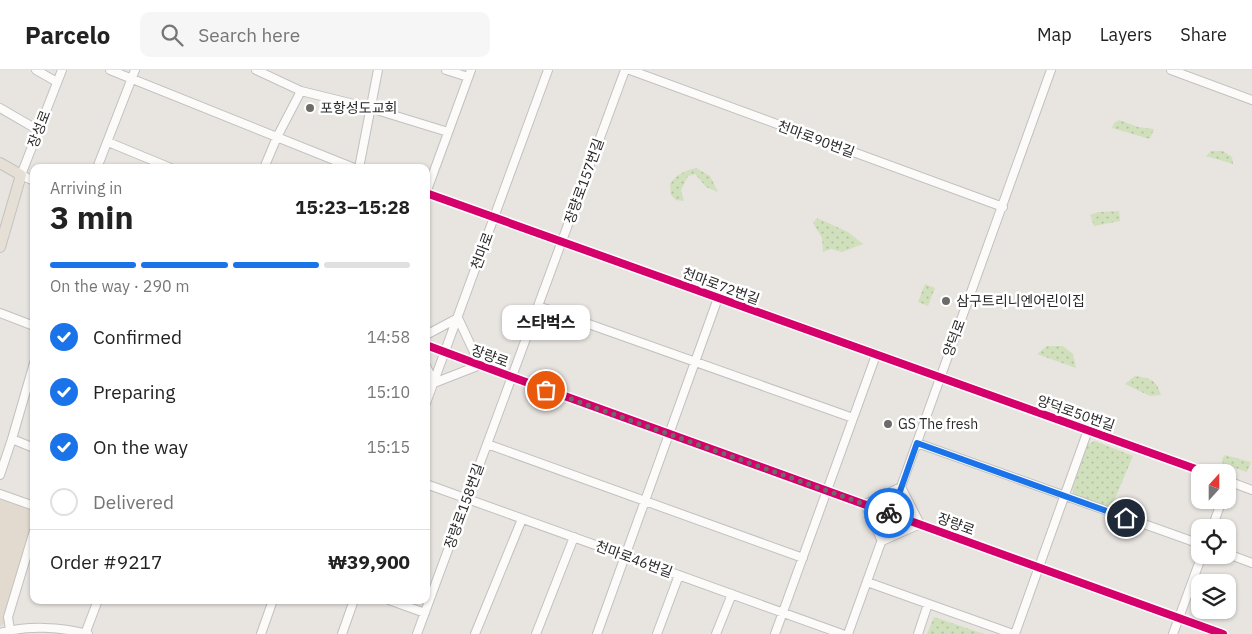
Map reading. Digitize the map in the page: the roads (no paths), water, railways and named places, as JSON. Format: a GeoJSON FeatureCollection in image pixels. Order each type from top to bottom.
{"type":"FeatureCollection","features":[{"type":"Feature","properties":{"kind":"main road"},"geometry":{"type":"LineString","coordinates":[[0,163],[21,175]]}},
{"type":"Feature","properties":{"kind":"main road","name":"장성로"},"geometry":{"type":"LineString","coordinates":[[0,247],[21,175]]}},
{"type":"Feature","properties":{"kind":"street"},"geometry":{"type":"LineString","coordinates":[[36,70],[57,82]]}},
{"type":"Feature","properties":{"kind":"street","name":"장성로"},"geometry":{"type":"LineString","coordinates":[[21,175],[62,70]]}},
{"type":"Feature","properties":{"kind":"street"},"geometry":{"type":"LineString","coordinates":[[110,70],[344,164]]}},
{"type":"Feature","properties":{"kind":"street"},"geometry":{"type":"LineString","coordinates":[[99,164],[135,70]]}},
{"type":"Feature","properties":{"kind":"street"},"geometry":{"type":"LineString","coordinates":[[256,70],[301,91],[370,108],[448,132]]}},
{"type":"Feature","properties":{"kind":"street"},"geometry":{"type":"LineString","coordinates":[[360,164],[378,70]]}},
{"type":"Feature","properties":{"kind":"street"},"geometry":{"type":"LineString","coordinates":[[430,182],[470,73],[446,70]]}},
{"type":"Feature","properties":{"kind":"street","name":"천마로"},"geometry":{"type":"LineString","coordinates":[[430,393],[548,70]]}},
{"type":"Feature","properties":{"kind":"street","name":"장량로157번길"},"geometry":{"type":"LineString","coordinates":[[512,377],[625,70]]}},
{"type":"Feature","properties":{"kind":"street","name":"천마로90번길"},"geometry":{"type":"LineString","coordinates":[[630,70],[1003,206]]}},
{"type":"Feature","properties":{"kind":"street","name":"양덕로"},"geometry":{"type":"LineString","coordinates":[[848,634],[1051,70]]}},
{"type":"Feature","properties":{"kind":"street"},"geometry":{"type":"LineString","coordinates":[[1171,70],[1252,100]]}},
{"type":"Feature","properties":{"kind":"street"},"geometry":{"type":"LineString","coordinates":[[266,164],[277,137],[301,91]]}},
{"type":"Feature","properties":{"kind":"street"},"geometry":{"type":"LineString","coordinates":[[0,108],[38,130]]}},
{"type":"Feature","properties":{"kind":"street"},"geometry":{"type":"LineString","coordinates":[[108,142],[161,164]]}},
{"type":"Feature","properties":{"kind":"street"},"geometry":{"type":"LineString","coordinates":[[21,175],[30,179]]}},
{"type":"Feature","properties":{"kind":"street","name":"천마로72번길"},"geometry":{"type":"LineString","coordinates":[[430,194],[939,378]]}},
{"type":"Feature","properties":{"kind":"street"},"geometry":{"type":"LineString","coordinates":[[597,634],[718,298]]}},
{"type":"Feature","properties":{"kind":"street"},"geometry":{"type":"LineString","coordinates":[[538,306],[853,418]]}},
{"type":"Feature","properties":{"kind":"street"},"geometry":{"type":"LineString","coordinates":[[0,313],[30,324]]}},
{"type":"Feature","properties":{"kind":"street"},"geometry":{"type":"LineString","coordinates":[[430,333],[458,318],[480,365],[434,383],[430,374]]}},
{"type":"Feature","properties":{"kind":"street","name":"장량로"},"geometry":{"type":"LineString","coordinates":[[430,346],[1223,634]]}},
{"type":"Feature","properties":{"kind":"street"},"geometry":{"type":"LineString","coordinates":[[775,634],[876,355]]}},
{"type":"Feature","properties":{"kind":"street","name":"장량로158번길"},"geometry":{"type":"LineString","coordinates":[[430,599],[512,377]]}},
{"type":"Feature","properties":{"kind":"street","name":"양덕로50번길"},"geometry":{"type":"LineString","coordinates":[[939,378],[1191,467]]}},
{"type":"Feature","properties":{"kind":"street"},"geometry":{"type":"LineString","coordinates":[[0,475],[30,387]]}},
{"type":"Feature","properties":{"kind":"street"},"geometry":{"type":"LineString","coordinates":[[867,582],[1014,634],[1040,569],[1088,430]]}},
{"type":"Feature","properties":{"kind":"street"},"geometry":{"type":"LineString","coordinates":[[12,439],[30,446]]}},
{"type":"Feature","properties":{"kind":"street"},"geometry":{"type":"LineString","coordinates":[[917,443],[1191,541]]}},
{"type":"Feature","properties":{"kind":"street"},"geometry":{"type":"LineString","coordinates":[[487,444],[803,558]]}},
{"type":"Feature","properties":{"kind":"street","name":"천마로46번길"},"geometry":{"type":"LineString","coordinates":[[430,485],[842,634]]}},
{"type":"Feature","properties":{"kind":"street"},"geometry":{"type":"LineString","coordinates":[[1236,485],[1252,490]]}},
{"type":"Feature","properties":{"kind":"street"},"geometry":{"type":"LineString","coordinates":[[901,487],[920,524],[882,541],[865,504],[901,487]]}},
{"type":"Feature","properties":{"kind":"street"},"geometry":{"type":"LineString","coordinates":[[0,494],[30,505]]}},
{"type":"Feature","properties":{"kind":"street"},"geometry":{"type":"LineString","coordinates":[[476,634],[522,519]]}},
{"type":"Feature","properties":{"kind":"street"},"geometry":{"type":"LineString","coordinates":[[536,634],[574,537]]}},
{"type":"Feature","properties":{"kind":"street"},"geometry":{"type":"LineString","coordinates":[[10,630],[8,617],[30,544]]}},
{"type":"Feature","properties":{"kind":"street"},"geometry":{"type":"LineString","coordinates":[[1236,557],[1252,563]]}},
{"type":"Feature","properties":{"kind":"street"},"geometry":{"type":"LineString","coordinates":[[1173,634],[1199,564]]}},
{"type":"Feature","properties":{"kind":"street"},"geometry":{"type":"LineString","coordinates":[[657,634],[680,575]]}},
{"type":"Feature","properties":{"kind":"street"},"geometry":{"type":"LineString","coordinates":[[716,634],[732,594]]}},
{"type":"Feature","properties":{"kind":"street"},"geometry":{"type":"LineString","coordinates":[[0,633],[10,630],[69,630],[86,634],[97,604]]}},
{"type":"Feature","properties":{"kind":"street"},"geometry":{"type":"LineString","coordinates":[[261,634],[272,604]]}},
{"type":"Feature","properties":{"kind":"street"},"geometry":{"type":"LineString","coordinates":[[342,634],[353,604]]}},
{"type":"Feature","properties":{"kind":"street"},"geometry":{"type":"LineString","coordinates":[[400,604],[425,613]]}},
{"type":"Feature","properties":{"kind":"street","name":"장량로158번길"},"geometry":{"type":"LineString","coordinates":[[417,634],[428,604]]}},
{"type":"Feature","properties":{"kind":"street"},"geometry":{"type":"LineString","coordinates":[[918,634],[928,604]]}},
{"type":"Feature","properties":{"kind":"place","name":"포항성도교회"},"geometry":{"type":"Point","coordinates":[310,108]}},
{"type":"Feature","properties":{"kind":"place","name":"삼구트리니엔어린이집"},"geometry":{"type":"Point","coordinates":[946,301]}},
{"type":"Feature","properties":{"kind":"place","name":"스타벅스"},"geometry":{"type":"Point","coordinates":[546,390]}},
{"type":"Feature","properties":{"kind":"place","name":"GS The fresh"},"geometry":{"type":"Point","coordinates":[888,424]}}]}
